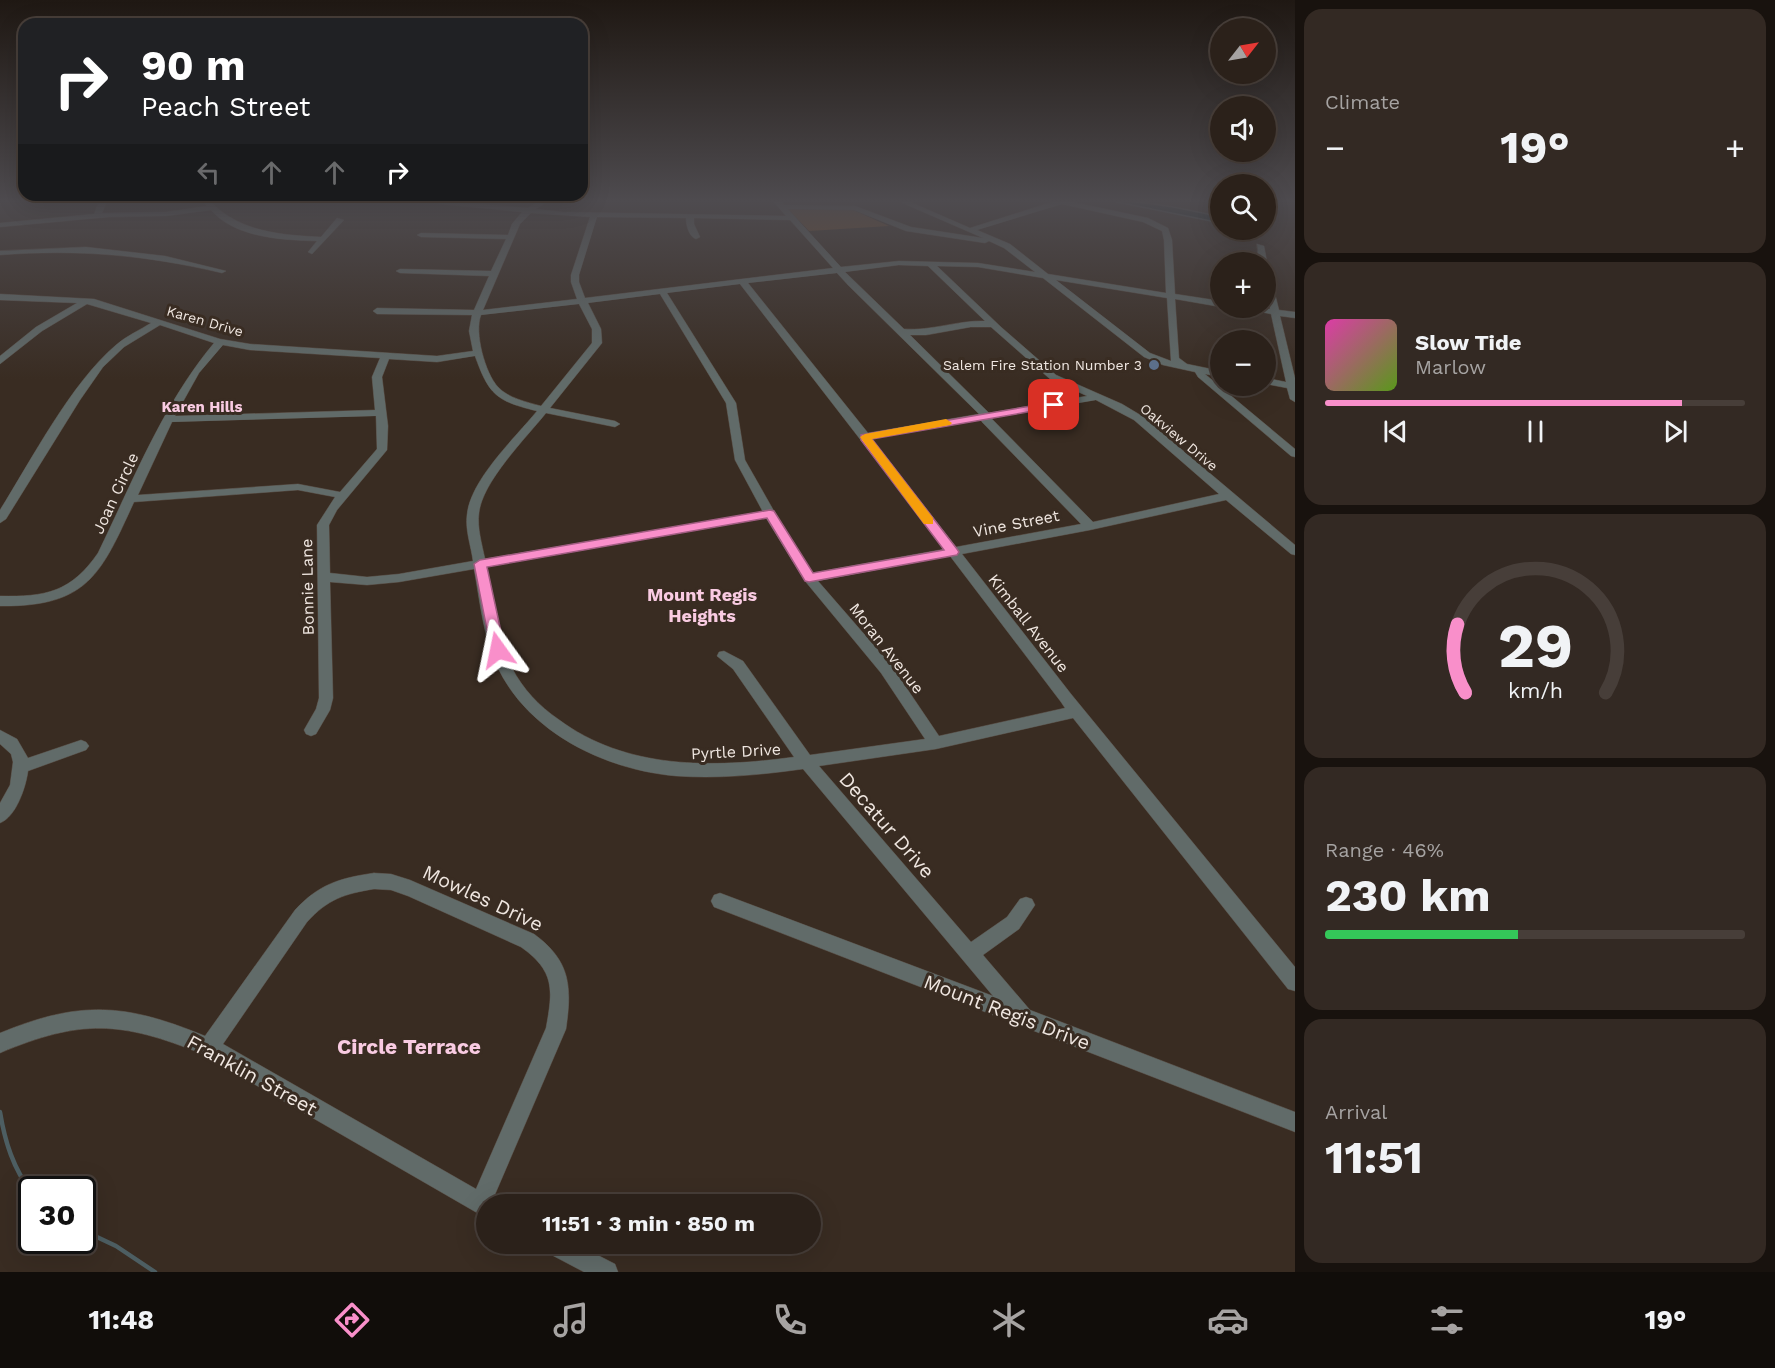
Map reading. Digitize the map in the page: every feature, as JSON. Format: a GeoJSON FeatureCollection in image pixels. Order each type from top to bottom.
{"type":"FeatureCollection","features":[{"type":"Feature","properties":{"kind":"street"},"geometry":{"type":"LineString","coordinates":[[179,260],[222,270]]}},
{"type":"Feature","properties":{"kind":"street"},"geometry":{"type":"LineString","coordinates":[[501,260],[473,330],[478,353],[492,386],[498,393],[514,402],[615,424]]}},
{"type":"Feature","properties":{"kind":"street","name":"Pyrtle Drive"},"geometry":{"type":"LineString","coordinates":[[580,260],[576,273],[576,285],[598,334],[597,343],[491,474],[475,500],[472,520],[498,650],[504,666],[528,701],[541,715],[565,732],[596,749],[617,757],[676,770],[750,770],[936,743],[1077,711]]}},
{"type":"Feature","properties":{"kind":"street"},"geometry":{"type":"LineString","coordinates":[[830,260],[984,412],[1000,434],[1090,526]]}},
{"type":"Feature","properties":{"kind":"street"},"geometry":{"type":"LineString","coordinates":[[1024,260],[1139,350],[1163,362],[1210,372]]}},
{"type":"Feature","properties":{"kind":"street"},"geometry":{"type":"LineString","coordinates":[[1168,260],[1174,359],[1183,366]]}},
{"type":"Feature","properties":{"kind":"street"},"geometry":{"type":"LineString","coordinates":[[377,311],[478,313],[888,263],[978,265],[1210,302]]}},
{"type":"Feature","properties":{"kind":"street","name":"Oakview Drive"},"geometry":{"type":"LineString","coordinates":[[930,264],[1053,378],[1142,420],[1295,551]]}},
{"type":"Feature","properties":{"kind":"street"},"geometry":{"type":"LineString","coordinates":[[400,271],[495,274]]}},
{"type":"Feature","properties":{"kind":"street","name":"Kimball Avenue"},"geometry":{"type":"LineString","coordinates":[[742,281],[1077,711],[1295,982]]}},
{"type":"Feature","properties":{"kind":"street","name":"Moran Avenue"},"geometry":{"type":"LineString","coordinates":[[662,291],[731,403],[740,460],[770,514],[809,578],[886,669],[936,743]]}},
{"type":"Feature","properties":{"kind":"street","name":"Karen Drive"},"geometry":{"type":"LineString","coordinates":[[0,297],[86,301],[220,342],[267,349],[448,358],[478,353]]}},
{"type":"Feature","properties":{"kind":"street"},"geometry":{"type":"LineString","coordinates":[[0,361],[39,329],[86,301]]}},
{"type":"Feature","properties":{"kind":"street"},"geometry":{"type":"LineString","coordinates":[[1276,312],[1295,315]]}},
{"type":"Feature","properties":{"kind":"street"},"geometry":{"type":"LineString","coordinates":[[1276,316],[1294,386],[1295,399]]}},
{"type":"Feature","properties":{"kind":"street"},"geometry":{"type":"LineString","coordinates":[[0,519],[75,399],[100,365],[121,345],[159,322]]}},
{"type":"Feature","properties":{"kind":"street"},"geometry":{"type":"LineString","coordinates":[[904,332],[916,333],[976,324],[993,324]]}},
{"type":"Feature","properties":{"kind":"street","name":"Joan Circle"},"geometry":{"type":"LineString","coordinates":[[0,602],[38,601],[62,594],[82,583],[104,554],[185,386],[220,342]]}},
{"type":"Feature","properties":{"kind":"street","name":"Bonnie Lane"},"geometry":{"type":"LineString","coordinates":[[311,730],[323,710],[326,698],[323,525],[332,508],[382,450],[381,413],[376,377],[379,365],[386,356]]}},
{"type":"Feature","properties":{"kind":"street"},"geometry":{"type":"LineString","coordinates":[[1199,370],[1201,375],[1295,454]]}},
{"type":"Feature","properties":{"kind":"street"},"geometry":{"type":"LineString","coordinates":[[1276,383],[1294,386]]}},
{"type":"Feature","properties":{"kind":"street"},"geometry":{"type":"LineString","coordinates":[[865,437],[1097,397]]}},
{"type":"Feature","properties":{"kind":"street"},"geometry":{"type":"LineString","coordinates":[[169,419],[381,413]]}},
{"type":"Feature","properties":{"kind":"street"},"geometry":{"type":"LineString","coordinates":[[130,499],[298,488],[317,489],[342,496]]}},
{"type":"Feature","properties":{"kind":"street","name":"Vine Street"},"geometry":{"type":"LineString","coordinates":[[809,578],[1090,526],[1228,496]]}},
{"type":"Feature","properties":{"kind":"street"},"geometry":{"type":"LineString","coordinates":[[323,577],[384,580],[770,514]]}},
{"type":"Feature","properties":{"kind":"street","name":"Decatur Drive"},"geometry":{"type":"LineString","coordinates":[[724,656],[738,665],[806,762],[1024,1017]]}},
{"type":"Feature","properties":{"kind":"street"},"geometry":{"type":"LineString","coordinates":[[0,736],[7,739],[16,749],[21,767],[21,782],[0,816]]}},
{"type":"Feature","properties":{"kind":"street"},"geometry":{"type":"LineString","coordinates":[[21,767],[81,746]]}},
{"type":"Feature","properties":{"kind":"street","name":"Mowles Drive"},"geometry":{"type":"LineString","coordinates":[[209,1047],[301,915],[325,895],[342,886],[374,880],[391,882],[533,942],[553,963],[559,977],[561,1006],[556,1029],[488,1194]]}},
{"type":"Feature","properties":{"kind":"street","name":"Mount Regis Drive"},"geometry":{"type":"LineString","coordinates":[[720,901],[796,932],[1024,1017],[1181,1081],[1295,1122]]}},
{"type":"Feature","properties":{"kind":"street"},"geometry":{"type":"LineString","coordinates":[[970,953],[1012,924],[1026,905]]}},
{"type":"Feature","properties":{"kind":"street","name":"Franklin Street"},"geometry":{"type":"LineString","coordinates":[[2,1042],[67,1021],[112,1017],[139,1022],[178,1034],[209,1047],[476,1202]]}},
{"type":"Feature","properties":{"kind":"street"},"geometry":{"type":"LineString","coordinates":[[573,1254],[607,1272]]}},
{"type":"Feature","properties":{"kind":"waterway"},"geometry":{"type":"LineString","coordinates":[[0,1112],[4,1134],[21,1176]]}},
{"type":"Feature","properties":{"kind":"waterway"},"geometry":{"type":"LineString","coordinates":[[96,1237],[116,1246],[155,1272]]}},
{"type":"Feature","properties":{"kind":"slow traffic"},"geometry":{"type":"LineString","coordinates":[[928,521],[865,437],[946,423]]}},
{"type":"Feature","properties":{"kind":"place","name":"Salem Fire Station Number 3"},"geometry":{"type":"Point","coordinates":[1154,365]}},
{"type":"Feature","properties":{"kind":"district","name":"Karen Hills"},"geometry":{"type":"Point","coordinates":[202,407]}},
{"type":"Feature","properties":{"kind":"district","name":"Mount Regis Heights"},"geometry":{"type":"Point","coordinates":[702,605]}},
{"type":"Feature","properties":{"kind":"district","name":"Circle Terrace"},"geometry":{"type":"Point","coordinates":[409,1047]}},
{"type":"Feature","properties":{"kind":"route"},"geometry":{"type":"LineString","coordinates":[[498,650],[480,564],[770,514],[809,578],[953,552],[865,437],[1054,405]]}}]}
